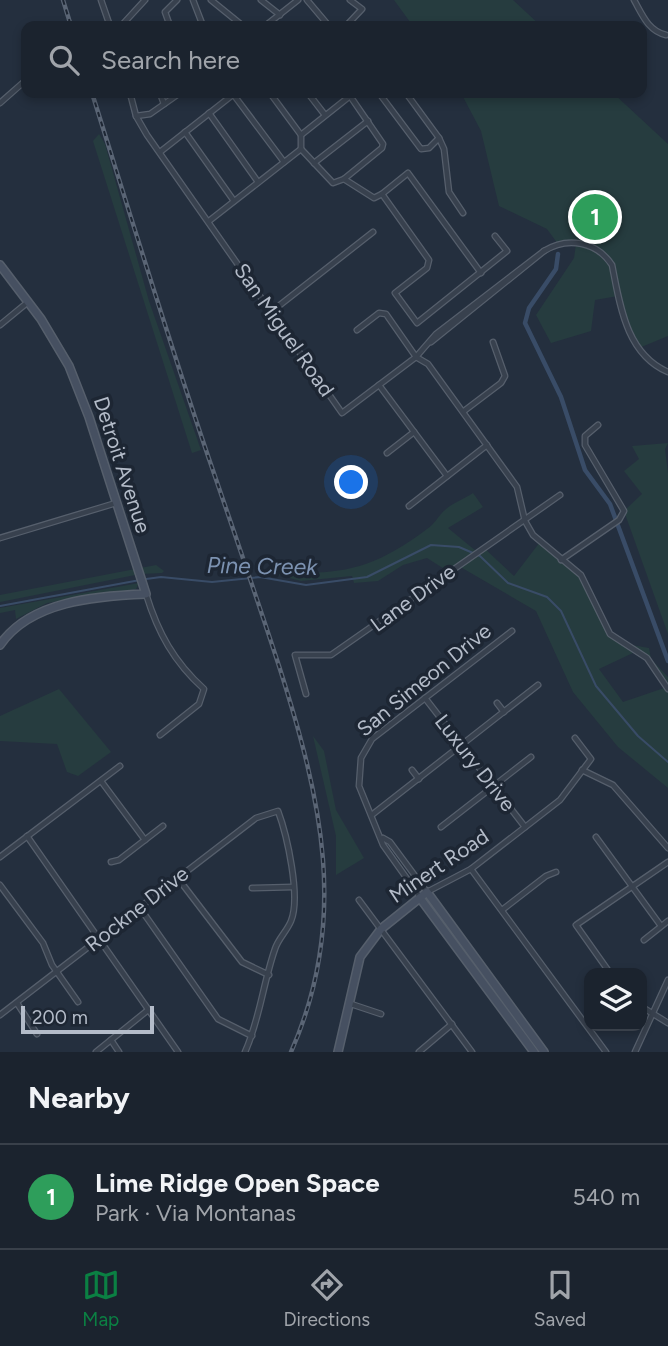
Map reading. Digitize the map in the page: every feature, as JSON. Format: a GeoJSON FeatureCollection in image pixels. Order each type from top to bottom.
{"type":"FeatureCollection","features":[{"type":"Feature","properties":{"kind":"street"},"geometry":{"type":"LineString","coordinates":[[101,0],[108,21]]}},
{"type":"Feature","properties":{"kind":"street"},"geometry":{"type":"LineString","coordinates":[[126,21],[145,0]]}},
{"type":"Feature","properties":{"kind":"street"},"geometry":{"type":"LineString","coordinates":[[168,21],[165,12],[177,0]]}},
{"type":"Feature","properties":{"kind":"street"},"geometry":{"type":"LineString","coordinates":[[193,0],[201,21]]}},
{"type":"Feature","properties":{"kind":"street"},"geometry":{"type":"LineString","coordinates":[[212,0],[237,21]]}},
{"type":"Feature","properties":{"kind":"street"},"geometry":{"type":"LineString","coordinates":[[261,0],[280,15]]}},
{"type":"Feature","properties":{"kind":"street"},"geometry":{"type":"LineString","coordinates":[[272,21],[298,0]]}},
{"type":"Feature","properties":{"kind":"street"},"geometry":{"type":"LineString","coordinates":[[307,0],[325,21]]}},
{"type":"Feature","properties":{"kind":"street"},"geometry":{"type":"LineString","coordinates":[[350,0],[362,9],[351,21]]}},
{"type":"Feature","properties":{"kind":"street"},"geometry":{"type":"LineString","coordinates":[[634,0],[645,21]]}},
{"type":"Feature","properties":{"kind":"street"},"geometry":{"type":"LineString","coordinates":[[647,23],[656,33],[666,35]]}},
{"type":"Feature","properties":{"kind":"street"},"geometry":{"type":"LineString","coordinates":[[0,103],[21,84]]}},
{"type":"Feature","properties":{"kind":"street","name":"San Miguel Road"},"geometry":{"type":"LineString","coordinates":[[131,98],[136,116],[160,152],[342,413],[416,358],[431,342],[547,249],[558,244],[582,243],[607,257],[612,265],[627,327],[648,360],[668,372]]}},
{"type":"Feature","properties":{"kind":"street"},"geometry":{"type":"LineString","coordinates":[[162,98],[164,104]]}},
{"type":"Feature","properties":{"kind":"street"},"geometry":{"type":"LineString","coordinates":[[136,116],[150,114],[173,98]]}},
{"type":"Feature","properties":{"kind":"street"},"geometry":{"type":"LineString","coordinates":[[160,152],[228,98]]}},
{"type":"Feature","properties":{"kind":"street"},"geometry":{"type":"LineString","coordinates":[[238,98],[284,162]]}},
{"type":"Feature","properties":{"kind":"street"},"geometry":{"type":"LineString","coordinates":[[274,98],[300,135],[301,149],[333,183],[344,179],[382,148],[383,144],[351,98]]}},
{"type":"Feature","properties":{"kind":"street"},"geometry":{"type":"LineString","coordinates":[[312,98],[325,115]]}},
{"type":"Feature","properties":{"kind":"street"},"geometry":{"type":"LineString","coordinates":[[300,135],[345,98]]}},
{"type":"Feature","properties":{"kind":"street"},"geometry":{"type":"LineString","coordinates":[[383,98],[421,149],[429,148],[439,138]]}},
{"type":"Feature","properties":{"kind":"street"},"geometry":{"type":"LineString","coordinates":[[410,98],[439,138],[449,192],[463,213]]}},
{"type":"Feature","properties":{"kind":"street"},"geometry":{"type":"LineString","coordinates":[[209,113],[258,181]]}},
{"type":"Feature","properties":{"kind":"street"},"geometry":{"type":"LineString","coordinates":[[314,163],[368,121]]}},
{"type":"Feature","properties":{"kind":"street"},"geometry":{"type":"LineString","coordinates":[[185,132],[234,201]]}},
{"type":"Feature","properties":{"kind":"street"},"geometry":{"type":"LineString","coordinates":[[209,221],[301,149]]}},
{"type":"Feature","properties":{"kind":"street"},"geometry":{"type":"LineString","coordinates":[[344,179],[374,198],[408,173],[481,273]]}},
{"type":"Feature","properties":{"kind":"street"},"geometry":{"type":"LineString","coordinates":[[382,194],[429,260],[427,268],[395,293],[416,323],[507,251],[495,236]]}},
{"type":"Feature","properties":{"kind":"street"},"geometry":{"type":"LineString","coordinates":[[271,312],[373,232]]}},
{"type":"Feature","properties":{"kind":"street","name":"Detroit Avenue"},"geometry":{"type":"LineString","coordinates":[[0,265],[28,302],[69,366],[117,503],[156,628],[170,652],[204,690],[203,698],[160,734]]}},
{"type":"Feature","properties":{"kind":"street"},"geometry":{"type":"LineString","coordinates":[[0,325],[28,302]]}},
{"type":"Feature","properties":{"kind":"street"},"geometry":{"type":"LineString","coordinates":[[358,330],[379,313],[386,314],[416,358],[428,363],[517,487],[525,521],[533,535],[581,575],[610,634],[647,658],[668,689]]}},
{"type":"Feature","properties":{"kind":"street"},"geometry":{"type":"LineString","coordinates":[[464,411],[501,383],[505,376],[493,342]]}},
{"type":"Feature","properties":{"kind":"street"},"geometry":{"type":"LineString","coordinates":[[379,385],[447,476]]}},
{"type":"Feature","properties":{"kind":"street"},"geometry":{"type":"LineString","coordinates":[[561,560],[619,520],[624,511],[585,445],[585,436],[598,425]]}},
{"type":"Feature","properties":{"kind":"street"},"geometry":{"type":"LineString","coordinates":[[387,453],[414,432]]}},
{"type":"Feature","properties":{"kind":"street"},"geometry":{"type":"LineString","coordinates":[[409,506],[487,445]]}},
{"type":"Feature","properties":{"kind":"street","name":"Lane Drive"},"geometry":{"type":"LineString","coordinates":[[306,694],[295,655],[331,655],[438,582],[476,551],[525,521],[560,495]]}},
{"type":"Feature","properties":{"kind":"street"},"geometry":{"type":"LineString","coordinates":[[0,538],[117,503]]}},
{"type":"Feature","properties":{"kind":"street"},"geometry":{"type":"LineString","coordinates":[[0,645],[16,626],[35,613],[115,596],[146,594]]}},
{"type":"Feature","properties":{"kind":"street","name":"San Simeon Drive"},"geometry":{"type":"LineString","coordinates":[[512,631],[372,739],[361,758],[359,786],[373,814],[383,845],[544,1052]]}},
{"type":"Feature","properties":{"kind":"street"},"geometry":{"type":"LineString","coordinates":[[373,814],[538,685]]}},
{"type":"Feature","properties":{"kind":"street","name":"Luxury Drive"},"geometry":{"type":"LineString","coordinates":[[425,698],[525,827]]}},
{"type":"Feature","properties":{"kind":"street"},"geometry":{"type":"LineString","coordinates":[[497,703],[504,712]]}},
{"type":"Feature","properties":{"kind":"street"},"geometry":{"type":"LineString","coordinates":[[575,738],[591,759],[582,770],[613,785],[668,848]]}},
{"type":"Feature","properties":{"kind":"street"},"geometry":{"type":"LineString","coordinates":[[441,827],[531,757]]}},
{"type":"Feature","properties":{"kind":"street"},"geometry":{"type":"LineString","coordinates":[[0,857],[120,766]]}},
{"type":"Feature","properties":{"kind":"street"},"geometry":{"type":"LineString","coordinates":[[412,770],[419,779]]}},
{"type":"Feature","properties":{"kind":"street","name":"Minert Road"},"geometry":{"type":"LineString","coordinates":[[338,1052],[360,957],[380,929],[424,895],[471,869],[560,800],[582,770]]}},
{"type":"Feature","properties":{"kind":"street"},"geometry":{"type":"LineString","coordinates":[[100,781],[145,840]]}},
{"type":"Feature","properties":{"kind":"street","name":"Rockne Drive"},"geometry":{"type":"LineString","coordinates":[[0,1015],[256,818],[278,811],[286,832],[293,887]]}},
{"type":"Feature","properties":{"kind":"street"},"geometry":{"type":"LineString","coordinates":[[111,862],[119,860],[163,826]]}},
{"type":"Feature","properties":{"kind":"street"},"geometry":{"type":"LineString","coordinates":[[27,836],[178,1052]]}},
{"type":"Feature","properties":{"kind":"street","name":"San Simeon Drive"},"geometry":{"type":"LineString","coordinates":[[382,837],[390,842],[534,1052]]}},
{"type":"Feature","properties":{"kind":"street"},"geometry":{"type":"LineString","coordinates":[[596,837],[661,926]]}},
{"type":"Feature","properties":{"kind":"street"},"geometry":{"type":"LineString","coordinates":[[606,968],[576,925],[668,862]]}},
{"type":"Feature","properties":{"kind":"street"},"geometry":{"type":"LineString","coordinates":[[471,869],[606,1052]]}},
{"type":"Feature","properties":{"kind":"street"},"geometry":{"type":"LineString","coordinates":[[502,910],[546,876],[556,872]]}},
{"type":"Feature","properties":{"kind":"street"},"geometry":{"type":"LineString","coordinates":[[177,877],[242,962],[269,975]]}},
{"type":"Feature","properties":{"kind":"street"},"geometry":{"type":"LineString","coordinates":[[0,885],[43,943],[57,973],[78,1002]]}},
{"type":"Feature","properties":{"kind":"street"},"geometry":{"type":"LineString","coordinates":[[245,1052],[252,1036],[275,947],[292,920],[293,887],[252,888]]}},
{"type":"Feature","properties":{"kind":"street"},"geometry":{"type":"LineString","coordinates":[[359,900],[472,1052]]}},
{"type":"Feature","properties":{"kind":"street"},"geometry":{"type":"LineString","coordinates":[[139,908],[218,1019],[252,1036]]}},
{"type":"Feature","properties":{"kind":"street"},"geometry":{"type":"LineString","coordinates":[[644,940],[668,921]]}},
{"type":"Feature","properties":{"kind":"street"},"geometry":{"type":"LineString","coordinates":[[635,1052],[668,980]]}},
{"type":"Feature","properties":{"kind":"street"},"geometry":{"type":"LineString","coordinates":[[17,1003],[37,1034]]}},
{"type":"Feature","properties":{"kind":"street"},"geometry":{"type":"LineString","coordinates":[[351,1004],[381,1014]]}},
{"type":"Feature","properties":{"kind":"street"},"geometry":{"type":"LineString","coordinates":[[96,1052],[148,1010]]}},
{"type":"Feature","properties":{"kind":"street"},"geometry":{"type":"LineString","coordinates":[[647,1010],[668,1023]]}},
{"type":"Feature","properties":{"kind":"street"},"geometry":{"type":"LineString","coordinates":[[419,1052],[452,1024]]}},
{"type":"Feature","properties":{"kind":"street"},"geometry":{"type":"LineString","coordinates":[[111,1040],[119,1052]]}},
{"type":"Feature","properties":{"kind":"green space"},"geometry":{"type":"Polygon","coordinates":[[[394,0],[513,0],[536,21],[409,21],[394,0]]]}},
{"type":"Feature","properties":{"kind":"green space"},"geometry":{"type":"Polygon","coordinates":[[[464,98],[618,98],[668,144],[668,336],[639,348],[627,327],[618,296],[595,300],[591,331],[551,343],[536,315],[574,258],[576,244],[558,244],[547,229],[499,206],[481,131],[464,98]]]}},
{"type":"Feature","properties":{"kind":"green space"},"geometry":{"type":"Polygon","coordinates":[[[99,134],[105,144],[149,301],[201,450],[192,453],[93,141],[99,134]]]}},
{"type":"Feature","properties":{"kind":"green space"},"geometry":{"type":"Polygon","coordinates":[[[668,443],[665,449],[668,473],[668,634],[624,511],[642,494],[624,471],[639,459],[632,446],[668,443]]]}},
{"type":"Feature","properties":{"kind":"green space"},"geometry":{"type":"Polygon","coordinates":[[[473,493],[483,507],[448,528],[476,551],[483,547],[514,576],[540,542],[581,575],[610,634],[620,643],[649,648],[651,659],[668,677],[668,788],[618,747],[573,692],[536,611],[457,565],[449,572],[427,558],[403,565],[378,581],[354,583],[352,576],[301,581],[259,570],[328,572],[366,564],[405,544],[430,527],[448,508],[473,493]],[[635,652],[599,669],[623,702],[667,687],[647,658],[635,652]]]}},
{"type":"Feature","properties":{"kind":"green space"},"geometry":{"type":"Polygon","coordinates":[[[156,565],[164,571],[162,573],[140,574],[0,602],[0,595],[156,565]]]}},
{"type":"Feature","properties":{"kind":"green space"},"geometry":{"type":"Polygon","coordinates":[[[139,583],[136,589],[47,603],[16,619],[15,610],[0,613],[0,608],[139,583]]]}},
{"type":"Feature","properties":{"kind":"green space"},"geometry":{"type":"Polygon","coordinates":[[[59,689],[111,752],[78,776],[67,772],[57,744],[0,741],[0,716],[59,689]]]}},
{"type":"Feature","properties":{"kind":"green space"},"geometry":{"type":"Polygon","coordinates":[[[313,736],[324,751],[336,810],[364,858],[336,875],[336,836],[313,736]]]}},
{"type":"Feature","properties":{"kind":"waterway"},"geometry":{"type":"LineString","coordinates":[[558,254],[556,269],[529,308],[525,323],[561,397],[585,470],[610,504],[668,661]]}},
{"type":"Feature","properties":{"kind":"waterway","name":"Pine Creek"},"geometry":{"type":"LineString","coordinates":[[146,579],[161,577],[212,582],[260,577],[306,585],[367,577],[431,545],[459,547],[480,556],[508,583],[547,597],[561,611],[596,686],[638,736],[668,762]]}},
{"type":"Feature","properties":{"kind":"waterway","name":"Pine Creek"},"geometry":{"type":"LineString","coordinates":[[0,606],[140,580]]}},
{"type":"Feature","properties":{"kind":"railway"},"geometry":{"type":"LineString","coordinates":[[63,0],[69,21]]}},
{"type":"Feature","properties":{"kind":"railway"},"geometry":{"type":"LineString","coordinates":[[94,98],[178,365],[279,666],[307,763],[317,811],[323,859],[324,906],[320,954],[309,1003],[291,1052]]}},
{"type":"Feature","properties":{"kind":"place","name":"Lime Ridge Open Space"},"geometry":{"type":"Point","coordinates":[595,217]}}]}
